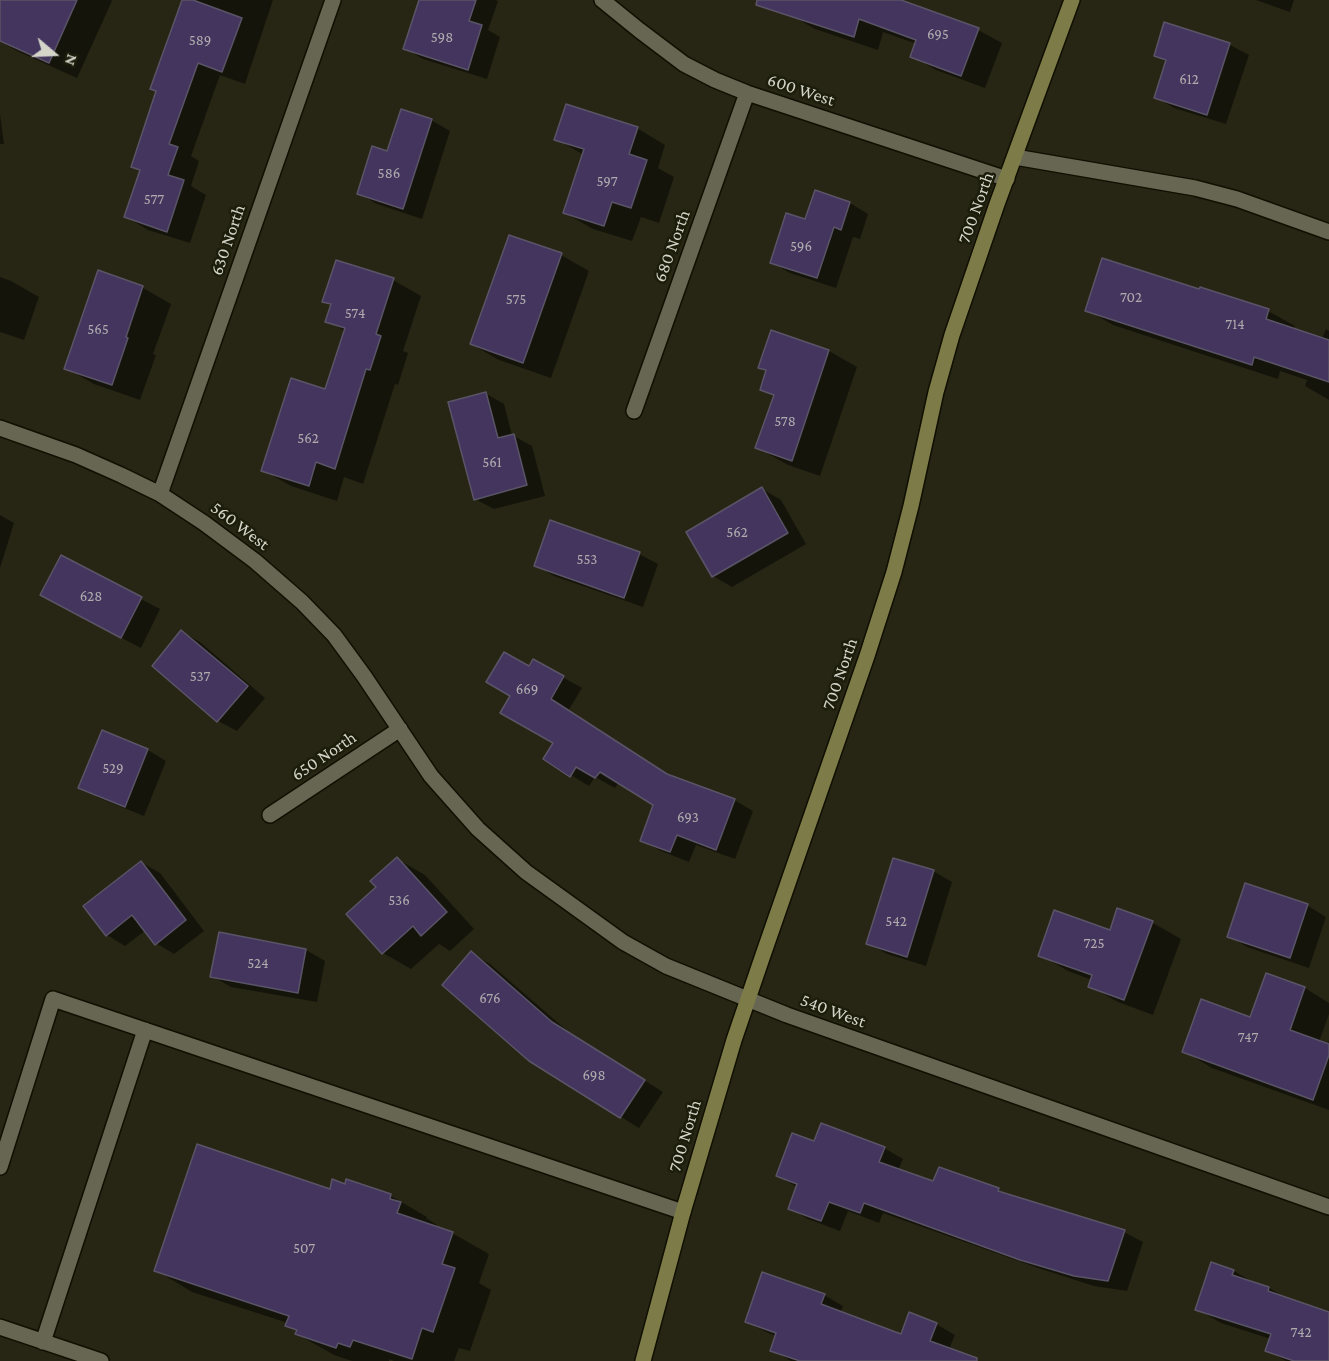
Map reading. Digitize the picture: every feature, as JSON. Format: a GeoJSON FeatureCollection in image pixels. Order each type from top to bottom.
{"type":"FeatureCollection","features":[{"type":"Feature","properties":{"kind":"street","name":"630 North"},"geometry":{"type":"LineString","coordinates":[[160,494],[333,0]]}},
{"type":"Feature","properties":{"kind":"street","name":"600 West"},"geometry":{"type":"LineString","coordinates":[[602,0],[684,64],[715,80],[747,93],[1007,179]]}},
{"type":"Feature","properties":{"kind":"street","name":"700 North"},"geometry":{"type":"LineString","coordinates":[[643,1361],[683,1212],[748,1000],[891,582],[911,506],[936,392],[952,335],[1072,0]]}},
{"type":"Feature","properties":{"kind":"street","name":"680 North"},"geometry":{"type":"LineString","coordinates":[[634,411],[747,93]]}},
{"type":"Feature","properties":{"kind":"street"},"geometry":{"type":"LineString","coordinates":[[1015,157],[1195,188],[1237,199],[1329,232]]}},
{"type":"Feature","properties":{"kind":"street","name":"560 West"},"geometry":{"type":"LineString","coordinates":[[0,428],[76,455],[160,494],[255,561],[302,602],[334,635],[400,729]]}},
{"type":"Feature","properties":{"kind":"street","name":"540 West"},"geometry":{"type":"LineString","coordinates":[[400,729],[431,776],[478,829],[526,872],[623,942],[666,966],[798,1019],[1329,1207]]}},
{"type":"Feature","properties":{"kind":"street","name":"650 North"},"geometry":{"type":"LineString","coordinates":[[270,815],[400,729]]}},
{"type":"Feature","properties":{"kind":"street"},"geometry":{"type":"LineString","coordinates":[[0,1167],[53,999],[683,1212]]}},
{"type":"Feature","properties":{"kind":"street"},"geometry":{"type":"LineString","coordinates":[[43,1342],[145,1030]]}},
{"type":"Feature","properties":{"kind":"street"},"geometry":{"type":"LineString","coordinates":[[0,1327],[101,1361]]}},
{"type":"Feature","properties":{"kind":"building"},"geometry":{"type":"Polygon","coordinates":[[[0,0],[77,0],[49,63],[0,41],[0,0]]]}},
{"type":"Feature","properties":{"kind":"building"},"geometry":{"type":"Polygon","coordinates":[[[182,0],[193,0],[242,18],[222,72],[198,63],[169,144],[178,147],[168,175],[184,180],[167,232],[124,217],[140,170],[131,167],[156,91],[150,89],[182,0]]]}},
{"type":"Feature","properties":{"kind":"building"},"geometry":{"type":"Polygon","coordinates":[[[419,0],[476,0],[469,21],[482,25],[468,70],[403,49],[419,0]]]}},
{"type":"Feature","properties":{"kind":"building"},"geometry":{"type":"Polygon","coordinates":[[[757,0],[901,0],[979,28],[961,76],[910,57],[916,40],[859,19],[854,37],[756,5],[757,0]]]}},
{"type":"Feature","properties":{"kind":"building"},"geometry":{"type":"Polygon","coordinates":[[[1164,22],[1230,43],[1207,115],[1154,98],[1166,60],[1154,56],[1164,22]]]}},
{"type":"Feature","properties":{"kind":"building"},"geometry":{"type":"Polygon","coordinates":[[[566,104],[638,127],[629,154],[647,160],[631,208],[612,202],[604,226],[563,213],[584,149],[554,140],[566,104]]]}},
{"type":"Feature","properties":{"kind":"building"},"geometry":{"type":"Polygon","coordinates":[[[401,109],[432,119],[403,209],[357,194],[372,146],[387,151],[401,109]]]}},
{"type":"Feature","properties":{"kind":"building"},"geometry":{"type":"Polygon","coordinates":[[[815,190],[850,202],[841,230],[834,227],[817,278],[770,263],[786,213],[805,219],[815,190]]]}},
{"type":"Feature","properties":{"kind":"building"},"geometry":{"type":"Polygon","coordinates":[[[509,235],[562,253],[523,363],[470,344],[509,235]]]}},
{"type":"Feature","properties":{"kind":"building"},"geometry":{"type":"Polygon","coordinates":[[[1102,258],[1269,309],[1266,319],[1329,340],[1329,382],[1254,357],[1252,365],[1085,311],[1102,258]]]}},
{"type":"Feature","properties":{"kind":"building"},"geometry":{"type":"Polygon","coordinates":[[[336,260],[394,278],[376,334],[381,336],[370,370],[366,369],[335,469],[316,462],[309,486],[261,471],[291,378],[325,389],[345,328],[325,322],[331,304],[322,302],[336,260]]]}},
{"type":"Feature","properties":{"kind":"building"},"geometry":{"type":"Polygon","coordinates":[[[98,270],[143,286],[112,385],[64,369],[98,270]]]}},
{"type":"Feature","properties":{"kind":"building"},"geometry":{"type":"Polygon","coordinates":[[[771,330],[829,350],[792,461],[755,448],[774,395],[760,390],[766,370],[758,368],[771,330]]]}},
{"type":"Feature","properties":{"kind":"building"},"geometry":{"type":"Polygon","coordinates":[[[486,392],[498,438],[514,434],[527,485],[474,500],[448,402],[486,392]]]}},
{"type":"Feature","properties":{"kind":"building"},"geometry":{"type":"Polygon","coordinates":[[[762,487],[788,533],[712,577],[686,532],[762,487]]]}},
{"type":"Feature","properties":{"kind":"building"},"geometry":{"type":"Polygon","coordinates":[[[550,520],[640,552],[624,598],[534,566],[550,520]]]}},
{"type":"Feature","properties":{"kind":"building"},"geometry":{"type":"Polygon","coordinates":[[[61,555],[142,597],[121,638],[40,595],[61,555]]]}},
{"type":"Feature","properties":{"kind":"building"},"geometry":{"type":"Polygon","coordinates":[[[181,630],[248,686],[217,722],[152,666],[181,630]]]}},
{"type":"Feature","properties":{"kind":"building"},"geometry":{"type":"Polygon","coordinates":[[[504,652],[529,666],[533,659],[564,676],[551,699],[667,774],[735,799],[716,850],[677,835],[670,852],[640,841],[653,805],[600,772],[595,778],[576,767],[570,777],[543,759],[553,743],[500,713],[510,696],[486,682],[504,652]]]}},
{"type":"Feature","properties":{"kind":"building"},"geometry":{"type":"Polygon","coordinates":[[[102,730],[148,749],[125,807],[78,788],[102,730]]]}},
{"type":"Feature","properties":{"kind":"building"},"geometry":{"type":"Polygon","coordinates":[[[397,857],[447,912],[421,936],[413,926],[382,954],[346,914],[376,887],[370,881],[397,857]]]}},
{"type":"Feature","properties":{"kind":"building"},"geometry":{"type":"Polygon","coordinates":[[[893,858],[934,870],[907,957],[866,944],[893,858]]]}},
{"type":"Feature","properties":{"kind":"building"},"geometry":{"type":"Polygon","coordinates":[[[141,861],[186,920],[155,945],[132,915],[106,936],[83,906],[141,861]]]}},
{"type":"Feature","properties":{"kind":"building"},"geometry":{"type":"Polygon","coordinates":[[[1245,883],[1308,904],[1290,958],[1227,937],[1245,883]]]}},
{"type":"Feature","properties":{"kind":"building"},"geometry":{"type":"Polygon","coordinates":[[[1117,908],[1153,921],[1124,1000],[1088,987],[1092,975],[1038,956],[1054,910],[1110,930],[1117,908]]]}},
{"type":"Feature","properties":{"kind":"building"},"geometry":{"type":"Polygon","coordinates":[[[219,932],[306,949],[298,993],[210,977],[219,932]]]}},
{"type":"Feature","properties":{"kind":"building"},"geometry":{"type":"Polygon","coordinates":[[[471,951],[552,1022],[645,1080],[620,1118],[529,1061],[442,985],[471,951]]]}},
{"type":"Feature","properties":{"kind":"building"},"geometry":{"type":"Polygon","coordinates":[[[1266,973],[1305,987],[1290,1030],[1329,1044],[1329,1055],[1313,1100],[1182,1052],[1201,999],[1250,1017],[1266,973]]]}},
{"type":"Feature","properties":{"kind":"building"},"geometry":{"type":"Polygon","coordinates":[[[821,1123],[885,1147],[879,1162],[933,1181],[939,1167],[999,1188],[998,1191],[1125,1230],[1108,1281],[1074,1276],[1020,1260],[864,1203],[860,1213],[829,1202],[821,1221],[788,1209],[797,1184],[776,1176],[792,1133],[814,1141],[821,1123]]]}},
{"type":"Feature","properties":{"kind":"building"},"geometry":{"type":"Polygon","coordinates":[[[197,1144],[330,1189],[332,1179],[345,1184],[346,1179],[391,1194],[390,1199],[401,1202],[397,1213],[453,1232],[442,1264],[455,1268],[433,1332],[422,1328],[412,1359],[353,1340],[350,1347],[338,1343],[336,1348],[295,1334],[297,1330],[285,1326],[289,1316],[154,1271],[197,1144]]]}},
{"type":"Feature","properties":{"kind":"building"},"geometry":{"type":"Polygon","coordinates":[[[1211,1262],[1234,1270],[1232,1275],[1269,1287],[1268,1291],[1329,1312],[1329,1361],[1294,1361],[1265,1351],[1271,1334],[1195,1310],[1211,1262]]]}},
{"type":"Feature","properties":{"kind":"building"},"geometry":{"type":"Polygon","coordinates":[[[762,1272],[825,1294],[821,1304],[901,1334],[909,1312],[937,1323],[930,1341],[977,1358],[977,1361],[800,1361],[770,1351],[776,1333],[745,1322],[762,1272]]]}}]}
